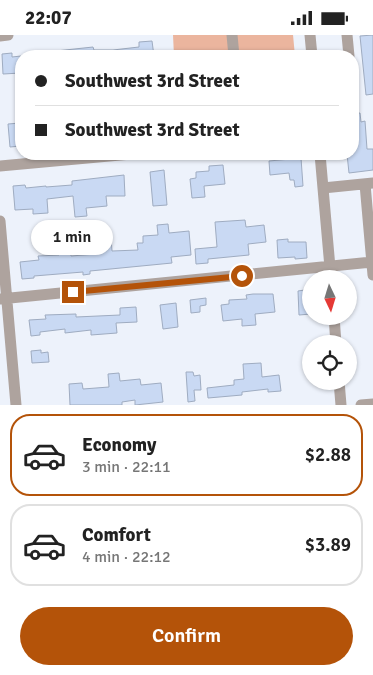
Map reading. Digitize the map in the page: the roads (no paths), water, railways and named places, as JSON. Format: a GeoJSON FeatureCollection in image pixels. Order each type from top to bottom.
{"type":"FeatureCollection","features":[{"type":"Feature","properties":{"kind":"street"},"geometry":{"type":"LineString","coordinates":[[0,36],[8,35]]}},
{"type":"Feature","properties":{"kind":"street"},"geometry":{"type":"LineString","coordinates":[[232,35],[233,50]]}},
{"type":"Feature","properties":{"kind":"street"},"geometry":{"type":"LineString","coordinates":[[310,35],[311,50]]}},
{"type":"Feature","properties":{"kind":"street"},"geometry":{"type":"LineString","coordinates":[[347,35],[348,50]]}},
{"type":"Feature","properties":{"kind":"street"},"geometry":{"type":"LineString","coordinates":[[0,166],[66,160]]}},
{"type":"Feature","properties":{"kind":"street"},"geometry":{"type":"LineString","coordinates":[[321,160],[330,270]]}},
{"type":"Feature","properties":{"kind":"street"},"geometry":{"type":"LineString","coordinates":[[323,188],[369,184],[373,275]]}},
{"type":"Feature","properties":{"kind":"street"},"geometry":{"type":"LineString","coordinates":[[0,221],[3,299],[16,405]]}},
{"type":"Feature","properties":{"kind":"street"},"geometry":{"type":"LineString","coordinates":[[341,270],[372,262]]}},
{"type":"Feature","properties":{"kind":"street"},"geometry":{"type":"LineString","coordinates":[[3,299],[302,275]]}},
{"type":"Feature","properties":{"kind":"street"},"geometry":{"type":"LineString","coordinates":[[340,390],[341,405]]}},
{"type":"Feature","properties":{"kind":"street"},"geometry":{"type":"LineString","coordinates":[[361,405],[373,404]]}}]}
